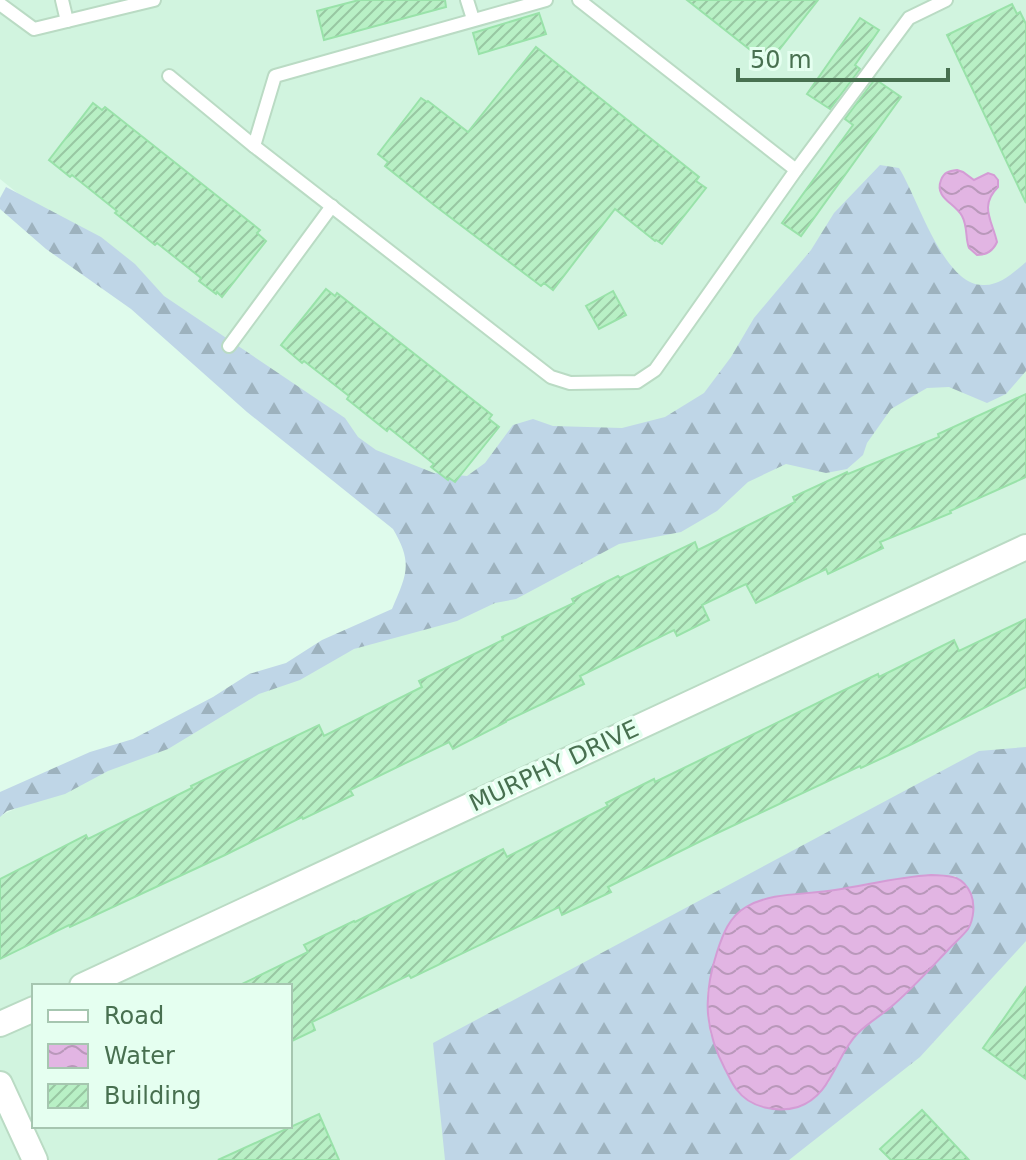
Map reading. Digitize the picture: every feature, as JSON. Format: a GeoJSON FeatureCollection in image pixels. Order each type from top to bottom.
{"type":"FeatureCollection","features":[{"type":"Feature","properties":{"kind":"street","name":"MURPHY DRIVE"},"geometry":{"type":"LineString","coordinates":[[86,984],[1026,547]]}},
{"type":"Feature","properties":{"kind":"street"},"geometry":{"type":"LineString","coordinates":[[0,1024],[32,1010]]}},
{"type":"Feature","properties":{"kind":"street"},"geometry":{"type":"LineString","coordinates":[[0,1084],[35,1160]]}},
{"type":"Feature","properties":{"kind":"lane"},"geometry":{"type":"LineString","coordinates":[[62,0],[67,21]]}},
{"type":"Feature","properties":{"kind":"lane"},"geometry":{"type":"LineString","coordinates":[[0,4],[34,29],[154,0]]}},
{"type":"Feature","properties":{"kind":"lane"},"geometry":{"type":"LineString","coordinates":[[467,0],[473,19]]}},
{"type":"Feature","properties":{"kind":"lane"},"geometry":{"type":"LineString","coordinates":[[254,146],[275,76],[546,0]]}},
{"type":"Feature","properties":{"kind":"lane"},"geometry":{"type":"LineString","coordinates":[[579,0],[796,170]]}},
{"type":"Feature","properties":{"kind":"lane"},"geometry":{"type":"LineString","coordinates":[[169,76],[551,377],[570,383],[637,382],[655,370],[796,170],[909,18],[946,0]]}},
{"type":"Feature","properties":{"kind":"lane"},"geometry":{"type":"LineString","coordinates":[[229,346],[332,206]]}},
{"type":"Feature","properties":{"kind":"shaded area"},"geometry":{"type":"Polygon","coordinates":[[[0,0],[1026,0],[1026,1160],[0,1160],[0,816],[498,581],[0,179],[0,0]]]}},
{"type":"Feature","properties":{"kind":"green space"},"geometry":{"type":"Polygon","coordinates":[[[880,165],[899,168],[944,256],[969,281],[983,285],[995,283],[1026,262],[1026,371],[1006,394],[987,403],[949,387],[927,388],[891,409],[867,443],[863,455],[847,469],[826,473],[786,464],[748,482],[717,511],[681,532],[619,544],[516,599],[495,603],[457,621],[354,649],[300,680],[259,694],[168,749],[108,771],[65,794],[7,811],[0,817],[0,792],[90,752],[133,739],[213,697],[249,674],[286,663],[322,640],[392,609],[406,569],[403,551],[393,529],[247,412],[131,309],[46,249],[0,209],[0,198],[6,187],[101,237],[135,264],[164,296],[345,418],[358,437],[376,450],[434,473],[467,476],[485,463],[513,425],[533,419],[553,426],[622,428],[665,417],[704,393],[731,357],[754,318],[811,250],[834,213],[880,165]]]}},
{"type":"Feature","properties":{"kind":"green space"},"geometry":{"type":"Polygon","coordinates":[[[1026,747],[1026,941],[920,1057],[789,1160],[445,1160],[433,1043],[979,751],[1026,747]],[[956,876],[907,877],[756,902],[707,991],[710,1033],[743,1097],[761,1106],[780,1110],[816,1097],[829,1082],[844,1051],[856,1035],[888,1010],[956,876]]]}},
{"type":"Feature","properties":{"kind":"water"},"geometry":{"type":"Polygon","coordinates":[[[957,170],[974,180],[988,173],[998,180],[998,187],[988,207],[997,242],[992,250],[984,254],[977,255],[969,248],[962,216],[940,191],[944,175],[957,170]]]}},
{"type":"Feature","properties":{"kind":"water"},"geometry":{"type":"Polygon","coordinates":[[[931,875],[954,877],[967,887],[973,912],[966,932],[906,994],[858,1033],[826,1085],[809,1102],[790,1109],[773,1109],[749,1101],[734,1085],[718,1054],[708,1012],[712,968],[724,932],[735,916],[756,902],[778,896],[931,875]]]}},
{"type":"Feature","properties":{"kind":"building"},"geometry":{"type":"Polygon","coordinates":[[[359,0],[445,0],[446,7],[324,40],[317,11],[359,0]]]}},
{"type":"Feature","properties":{"kind":"building"},"geometry":{"type":"Polygon","coordinates":[[[687,0],[818,0],[768,64],[687,0]]]}},
{"type":"Feature","properties":{"kind":"building"},"geometry":{"type":"Polygon","coordinates":[[[1012,4],[1026,24],[1026,203],[947,35],[1012,4]]]}},
{"type":"Feature","properties":{"kind":"building"},"geometry":{"type":"Polygon","coordinates":[[[539,13],[546,34],[479,54],[473,33],[539,13]]]}},
{"type":"Feature","properties":{"kind":"building"},"geometry":{"type":"Polygon","coordinates":[[[860,18],[879,30],[855,65],[860,69],[830,109],[807,94],[860,18]]]}},
{"type":"Feature","properties":{"kind":"building"},"geometry":{"type":"Polygon","coordinates":[[[536,47],[699,177],[696,181],[706,188],[662,244],[615,209],[553,290],[544,283],[541,286],[434,205],[385,166],[388,162],[378,154],[421,98],[468,132],[536,47]]]}},
{"type":"Feature","properties":{"kind":"building"},"geometry":{"type":"Polygon","coordinates":[[[875,79],[901,97],[801,236],[782,223],[853,125],[845,119],[875,79]]]}},
{"type":"Feature","properties":{"kind":"building"},"geometry":{"type":"Polygon","coordinates":[[[93,103],[102,110],[105,107],[260,230],[257,233],[266,241],[222,297],[72,175],[70,177],[49,160],[93,103]]]}},
{"type":"Feature","properties":{"kind":"building"},"geometry":{"type":"Polygon","coordinates":[[[326,289],[335,296],[337,293],[492,415],[489,419],[499,427],[455,482],[431,467],[434,464],[389,428],[387,431],[347,399],[349,396],[281,345],[326,289]]]}},
{"type":"Feature","properties":{"kind":"building"},"geometry":{"type":"Polygon","coordinates":[[[613,291],[626,315],[599,329],[586,306],[613,291]]]}},
{"type":"Feature","properties":{"kind":"building"},"geometry":{"type":"Polygon","coordinates":[[[1026,394],[1026,477],[880,542],[883,548],[828,574],[826,569],[756,603],[746,584],[702,605],[709,620],[677,636],[674,630],[580,676],[584,684],[453,749],[449,742],[350,790],[353,795],[0,959],[0,879],[319,725],[324,736],[422,687],[419,681],[574,603],[572,599],[618,576],[620,578],[695,542],[698,550],[795,502],[793,497],[847,472],[939,437],[938,434],[1026,394]]]}},
{"type":"Feature","properties":{"kind":"building"},"geometry":{"type":"Polygon","coordinates":[[[1026,619],[1026,687],[910,745],[711,836],[608,887],[611,892],[562,915],[559,907],[411,978],[409,975],[312,1022],[315,1030],[292,1041],[292,984],[242,984],[308,952],[304,945],[503,849],[507,857],[654,779],[655,782],[878,674],[879,677],[954,640],[959,651],[1026,619]]]}},
{"type":"Feature","properties":{"kind":"building"},"geometry":{"type":"Polygon","coordinates":[[[1026,987],[1026,1079],[983,1048],[1026,987]]]}},
{"type":"Feature","properties":{"kind":"building"},"geometry":{"type":"Polygon","coordinates":[[[922,1110],[969,1160],[891,1160],[880,1149],[922,1110]]]}},
{"type":"Feature","properties":{"kind":"building"},"geometry":{"type":"Polygon","coordinates":[[[319,1114],[339,1160],[218,1160],[292,1128],[319,1114]]]}}]}
